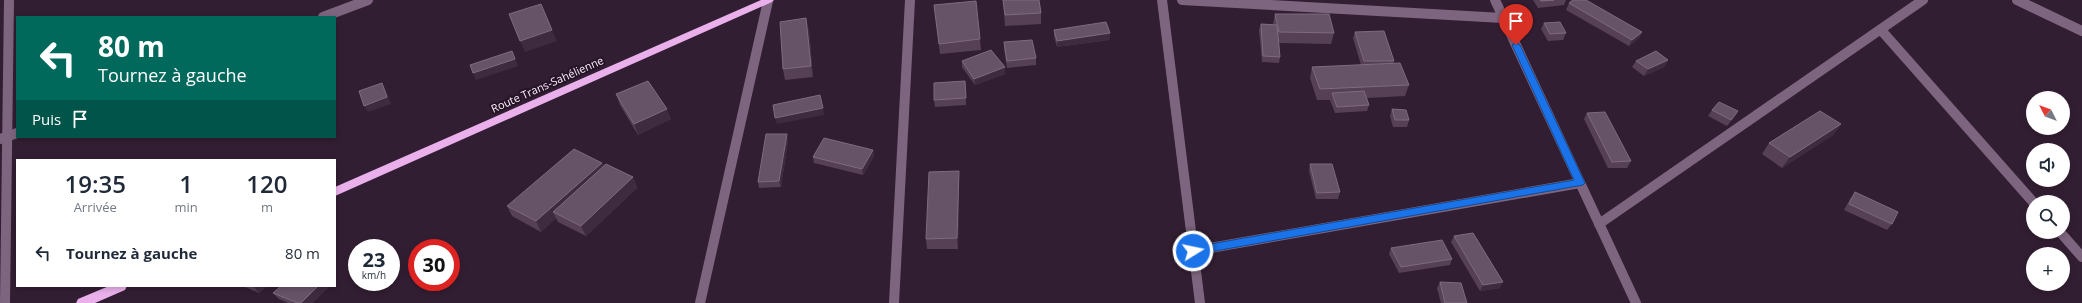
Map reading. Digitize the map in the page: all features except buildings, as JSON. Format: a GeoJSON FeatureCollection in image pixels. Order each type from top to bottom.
{"type":"FeatureCollection","features":[{"type":"Feature","properties":{"kind":"highway","name":"Route Trans-Sahélienne"},"geometry":{"type":"LineString","coordinates":[[336,192],[768,0]]}},
{"type":"Feature","properties":{"kind":"highway"},"geometry":{"type":"LineString","coordinates":[[82,303],[119,287]]}},
{"type":"Feature","properties":{"kind":"street"},"geometry":{"type":"LineString","coordinates":[[5,303],[3,138],[9,0]]}},
{"type":"Feature","properties":{"kind":"street"},"geometry":{"type":"LineString","coordinates":[[326,16],[368,0]]}},
{"type":"Feature","properties":{"kind":"street"},"geometry":{"type":"LineString","coordinates":[[700,303],[768,0]]}},
{"type":"Feature","properties":{"kind":"street"},"geometry":{"type":"LineString","coordinates":[[894,303],[910,0]]}},
{"type":"Feature","properties":{"kind":"street"},"geometry":{"type":"LineString","coordinates":[[1162,0],[1200,303]]}},
{"type":"Feature","properties":{"kind":"street"},"geometry":{"type":"LineString","coordinates":[[1182,0],[1503,18]]}},
{"type":"Feature","properties":{"kind":"street"},"geometry":{"type":"LineString","coordinates":[[1495,0],[1636,303]]}},
{"type":"Feature","properties":{"kind":"street"},"geometry":{"type":"LineString","coordinates":[[1599,224],[1923,0]]}},
{"type":"Feature","properties":{"kind":"street"},"geometry":{"type":"LineString","coordinates":[[2017,0],[2082,30]]}},
{"type":"Feature","properties":{"kind":"street"},"geometry":{"type":"LineString","coordinates":[[1881,30],[2028,195]]}},
{"type":"Feature","properties":{"kind":"street"},"geometry":{"type":"LineString","coordinates":[[3,138],[16,133]]}},
{"type":"Feature","properties":{"kind":"street"},"geometry":{"type":"LineString","coordinates":[[1193,251],[1580,183]]}},
{"type":"Feature","properties":{"kind":"street"},"geometry":{"type":"LineString","coordinates":[[2066,239],[2082,257]]}},
{"type":"Feature","properties":{"kind":"route"},"geometry":{"type":"LineString","coordinates":[[1193,251],[1580,183],[1516,45]]}}]}
